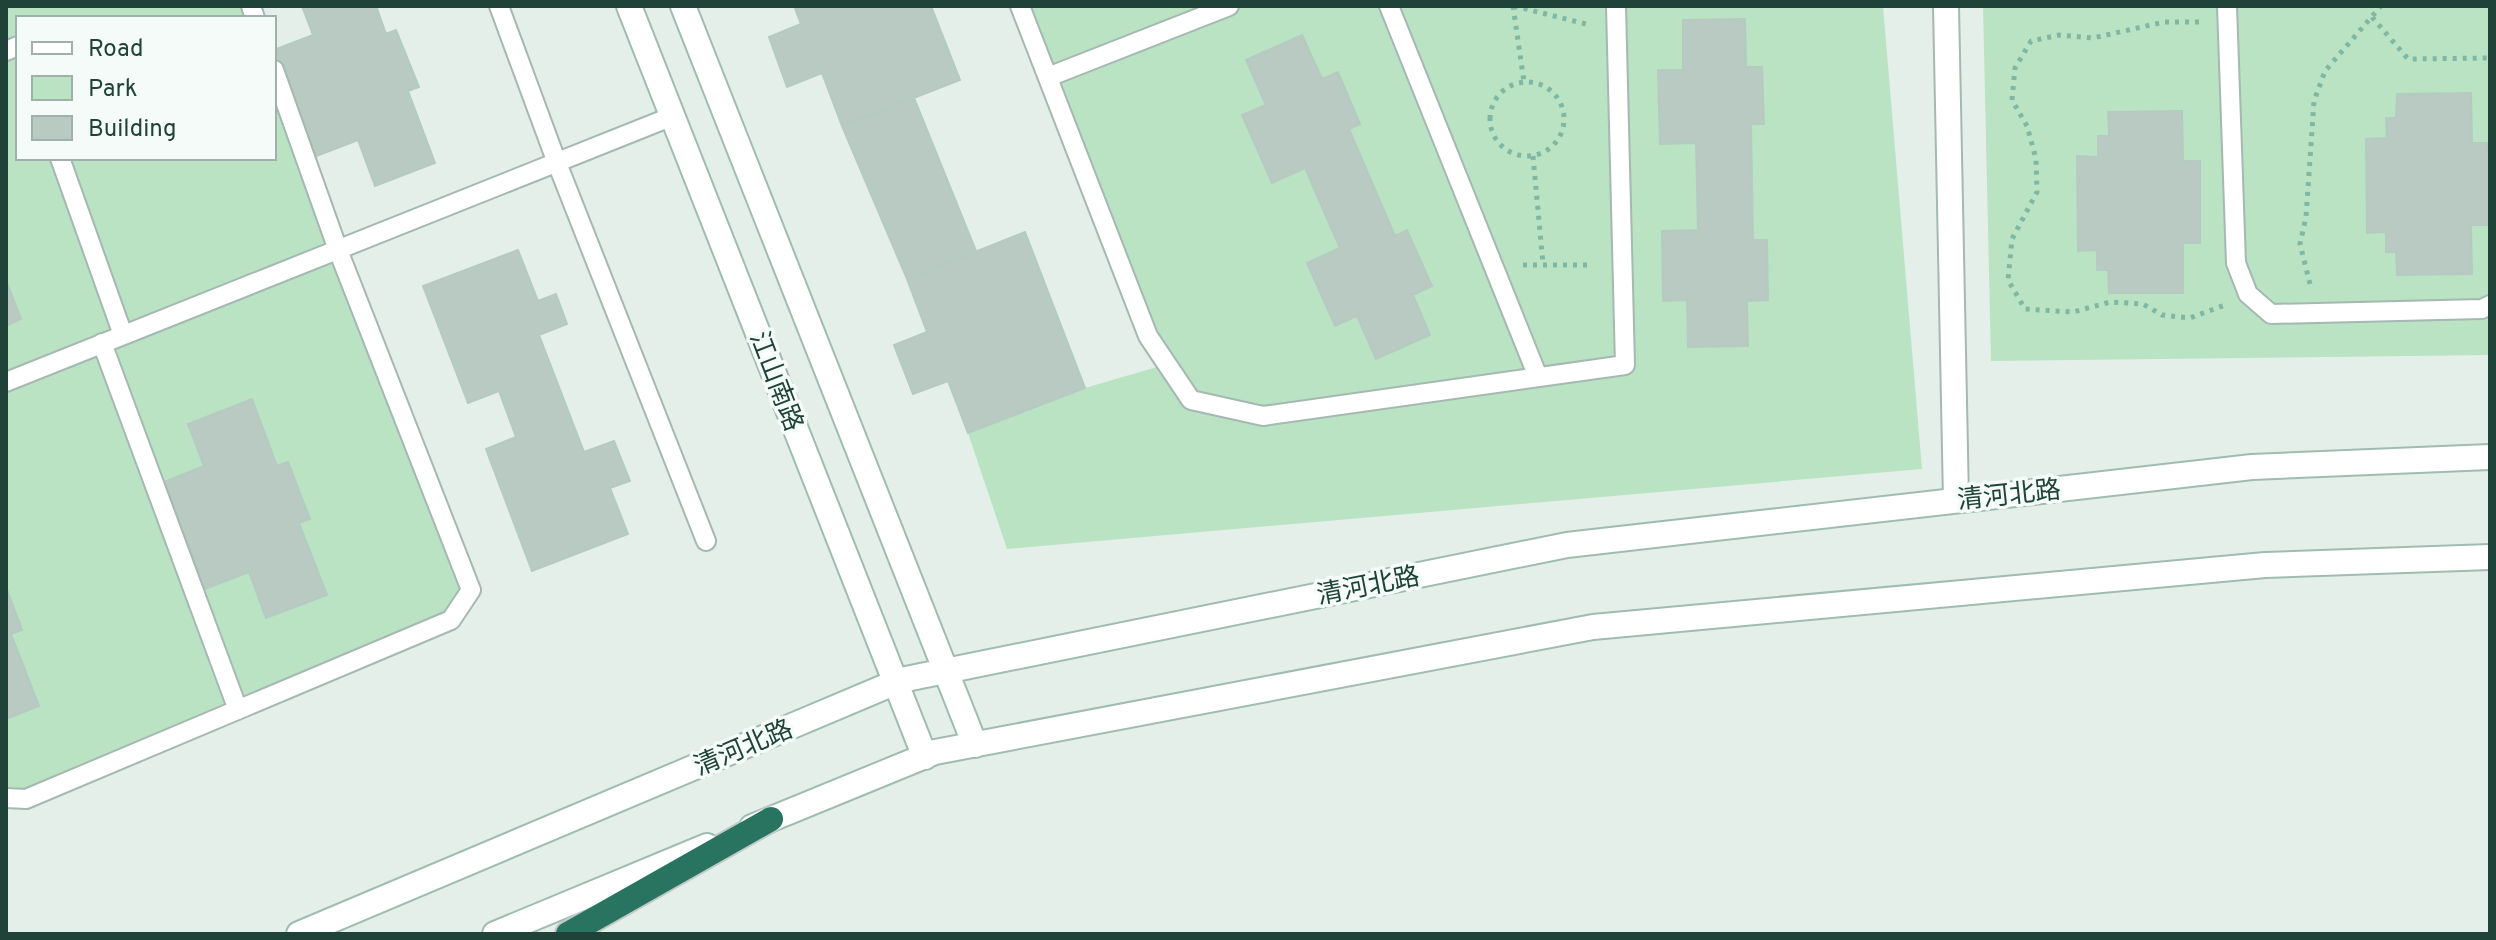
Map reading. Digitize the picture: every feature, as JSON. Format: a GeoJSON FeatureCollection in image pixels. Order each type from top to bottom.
{"type":"FeatureCollection","features":[{"type":"Feature","properties":{"kind":"highway"},"geometry":{"type":"LineString","coordinates":[[568,934],[771,819]]}},
{"type":"Feature","properties":{"kind":"main road","name":"江山南路"},"geometry":{"type":"LineString","coordinates":[[629,6],[925,757]]}},
{"type":"Feature","properties":{"kind":"main road","name":"江山南路"},"geometry":{"type":"LineString","coordinates":[[683,6],[975,745]]}},
{"type":"Feature","properties":{"kind":"main road"},"geometry":{"type":"LineString","coordinates":[[1946,6],[1956,500]]}},
{"type":"Feature","properties":{"kind":"main road","name":"清河北路"},"geometry":{"type":"LineString","coordinates":[[299,934],[896,683],[946,671],[1567,545],[2252,467],[2490,457]]}},
{"type":"Feature","properties":{"kind":"main road"},"geometry":{"type":"LineString","coordinates":[[495,934],[935,752],[1593,627],[2265,565],[2490,557]]}},
{"type":"Feature","properties":{"kind":"lane"},"geometry":{"type":"LineString","coordinates":[[499,6],[557,163],[706,541]]}},
{"type":"Feature","properties":{"kind":"lane"},"geometry":{"type":"LineString","coordinates":[[1020,6],[1148,336],[1191,400],[1263,416],[1625,365],[1616,6]]}},
{"type":"Feature","properties":{"kind":"lane"},"geometry":{"type":"LineString","coordinates":[[1048,77],[1229,6]]}},
{"type":"Feature","properties":{"kind":"lane"},"geometry":{"type":"LineString","coordinates":[[1389,6],[1538,377]]}},
{"type":"Feature","properties":{"kind":"lane"},"geometry":{"type":"LineString","coordinates":[[2228,14],[2236,263],[2248,294],[2271,314],[2482,309],[2490,305]]}},
{"type":"Feature","properties":{"kind":"lane"},"geometry":{"type":"LineString","coordinates":[[6,798],[26,799],[451,620],[471,590],[338,250],[276,76]]}},
{"type":"Feature","properties":{"kind":"lane"},"geometry":{"type":"LineString","coordinates":[[6,382],[673,116]]}},
{"type":"Feature","properties":{"kind":"lane"},"geometry":{"type":"LineString","coordinates":[[61,160],[123,335]]}},
{"type":"Feature","properties":{"kind":"lane"},"geometry":{"type":"LineString","coordinates":[[102,343],[238,710]]}},
{"type":"Feature","properties":{"kind":"path"},"geometry":{"type":"LineString","coordinates":[[1524,82],[1513,6],[1617,32]]}},
{"type":"Feature","properties":{"kind":"path"},"geometry":{"type":"LineString","coordinates":[[2317,313],[2300,244],[2306,217],[2314,101],[2325,71],[2381,6]]}},
{"type":"Feature","properties":{"kind":"path"},"geometry":{"type":"LineString","coordinates":[[2228,14],[2164,22],[2093,38],[2059,35],[2031,41],[2015,68],[2012,100],[2027,126],[2036,159],[2037,192],[2012,239],[2008,280],[2025,309],[2073,312],[2110,302],[2143,304],[2162,315],[2190,318],[2224,306],[2243,282]]}},
{"type":"Feature","properties":{"kind":"path"},"geometry":{"type":"LineString","coordinates":[[2372,17],[2408,59],[2490,58]]}},
{"type":"Feature","properties":{"kind":"path"},"geometry":{"type":"LineString","coordinates":[[1524,82],[1547,88],[1562,108],[1564,121],[1555,144],[1533,156],[1509,152],[1493,135],[1490,123],[1495,100],[1502,91],[1524,82]]}},
{"type":"Feature","properties":{"kind":"path"},"geometry":{"type":"LineString","coordinates":[[1533,156],[1543,264]]}},
{"type":"Feature","properties":{"kind":"path"},"geometry":{"type":"LineString","coordinates":[[1492,265],[1622,265]]}},
{"type":"Feature","properties":{"kind":"green space"},"geometry":{"type":"Polygon","coordinates":[[[6,6],[251,6],[254,16],[16,16],[16,160],[276,160],[276,75],[471,590],[451,620],[6,798],[6,6]]]}},
{"type":"Feature","properties":{"kind":"green space"},"geometry":{"type":"Polygon","coordinates":[[[1020,6],[1883,6],[1922,469],[1007,549],[968,433],[1085,388],[1167,364],[1020,6]]]}},
{"type":"Feature","properties":{"kind":"green space"},"geometry":{"type":"Polygon","coordinates":[[[1983,6],[2490,6],[2490,355],[1991,361],[1983,6]]]}},
{"type":"Feature","properties":{"kind":"building"},"geometry":{"type":"Polygon","coordinates":[[[302,6],[376,6],[386,34],[396,30],[419,87],[408,91],[435,163],[375,186],[358,140],[314,157],[276,57],[276,49],[313,35],[302,6]]]}},
{"type":"Feature","properties":{"kind":"building"},"geometry":{"type":"Polygon","coordinates":[[[794,6],[931,6],[960,80],[842,126],[822,73],[787,87],[769,37],[801,24],[794,6]]]}},
{"type":"Feature","properties":{"kind":"building"},"geometry":{"type":"Polygon","coordinates":[[[1745,19],[1746,67],[1762,67],[1764,124],[1751,124],[1753,240],[1767,240],[1768,300],[1747,301],[1748,346],[1688,347],[1687,300],[1663,301],[1662,231],[1698,230],[1696,143],[1660,144],[1658,70],[1683,70],[1683,20],[1745,19]]]}},
{"type":"Feature","properties":{"kind":"building"},"geometry":{"type":"Polygon","coordinates":[[[1302,35],[1322,79],[1338,72],[1360,124],[1349,129],[1395,236],[1407,230],[1432,286],[1413,295],[1430,335],[1376,359],[1357,316],[1335,326],[1307,263],[1340,248],[1305,168],[1272,183],[1242,115],[1266,105],[1246,60],[1302,35]]]}},
{"type":"Feature","properties":{"kind":"building"},"geometry":{"type":"Polygon","coordinates":[[[2471,93],[2472,143],[2488,143],[2489,225],[2471,225],[2472,274],[2397,275],[2396,252],[2386,252],[2386,232],[2367,233],[2366,139],[2387,138],[2386,118],[2396,118],[2397,94],[2471,93]]]}},
{"type":"Feature","properties":{"kind":"building"},"geometry":{"type":"Polygon","coordinates":[[[914,98],[976,251],[907,279],[842,126],[914,98]]]}},
{"type":"Feature","properties":{"kind":"building"},"geometry":{"type":"Polygon","coordinates":[[[2182,111],[2183,161],[2200,161],[2200,243],[2183,243],[2183,293],[2109,293],[2108,270],[2097,270],[2097,250],[2078,251],[2077,156],[2098,157],[2098,136],[2109,136],[2108,112],[2182,111]]]}},
{"type":"Feature","properties":{"kind":"building"},"geometry":{"type":"Polygon","coordinates":[[[1025,232],[1085,388],[968,433],[948,381],[913,394],[894,345],[927,332],[907,279],[1025,232]]]}},
{"type":"Feature","properties":{"kind":"building"},"geometry":{"type":"Polygon","coordinates":[[[518,250],[538,301],[556,294],[567,324],[539,335],[584,452],[614,441],[630,481],[610,488],[628,534],[532,571],[486,449],[516,437],[499,391],[468,403],[423,286],[518,250]]]}},
{"type":"Feature","properties":{"kind":"building"},"geometry":{"type":"Polygon","coordinates":[[[6,280],[21,319],[6,326],[6,280]]]}},
{"type":"Feature","properties":{"kind":"building"},"geometry":{"type":"Polygon","coordinates":[[[252,399],[277,466],[288,462],[310,519],[299,523],[327,595],[266,618],[249,572],[205,589],[164,482],[204,466],[188,424],[252,399]]]}},
{"type":"Feature","properties":{"kind":"building"},"geometry":{"type":"Polygon","coordinates":[[[6,587],[22,630],[11,634],[39,706],[6,719],[6,587]]]}}]}
